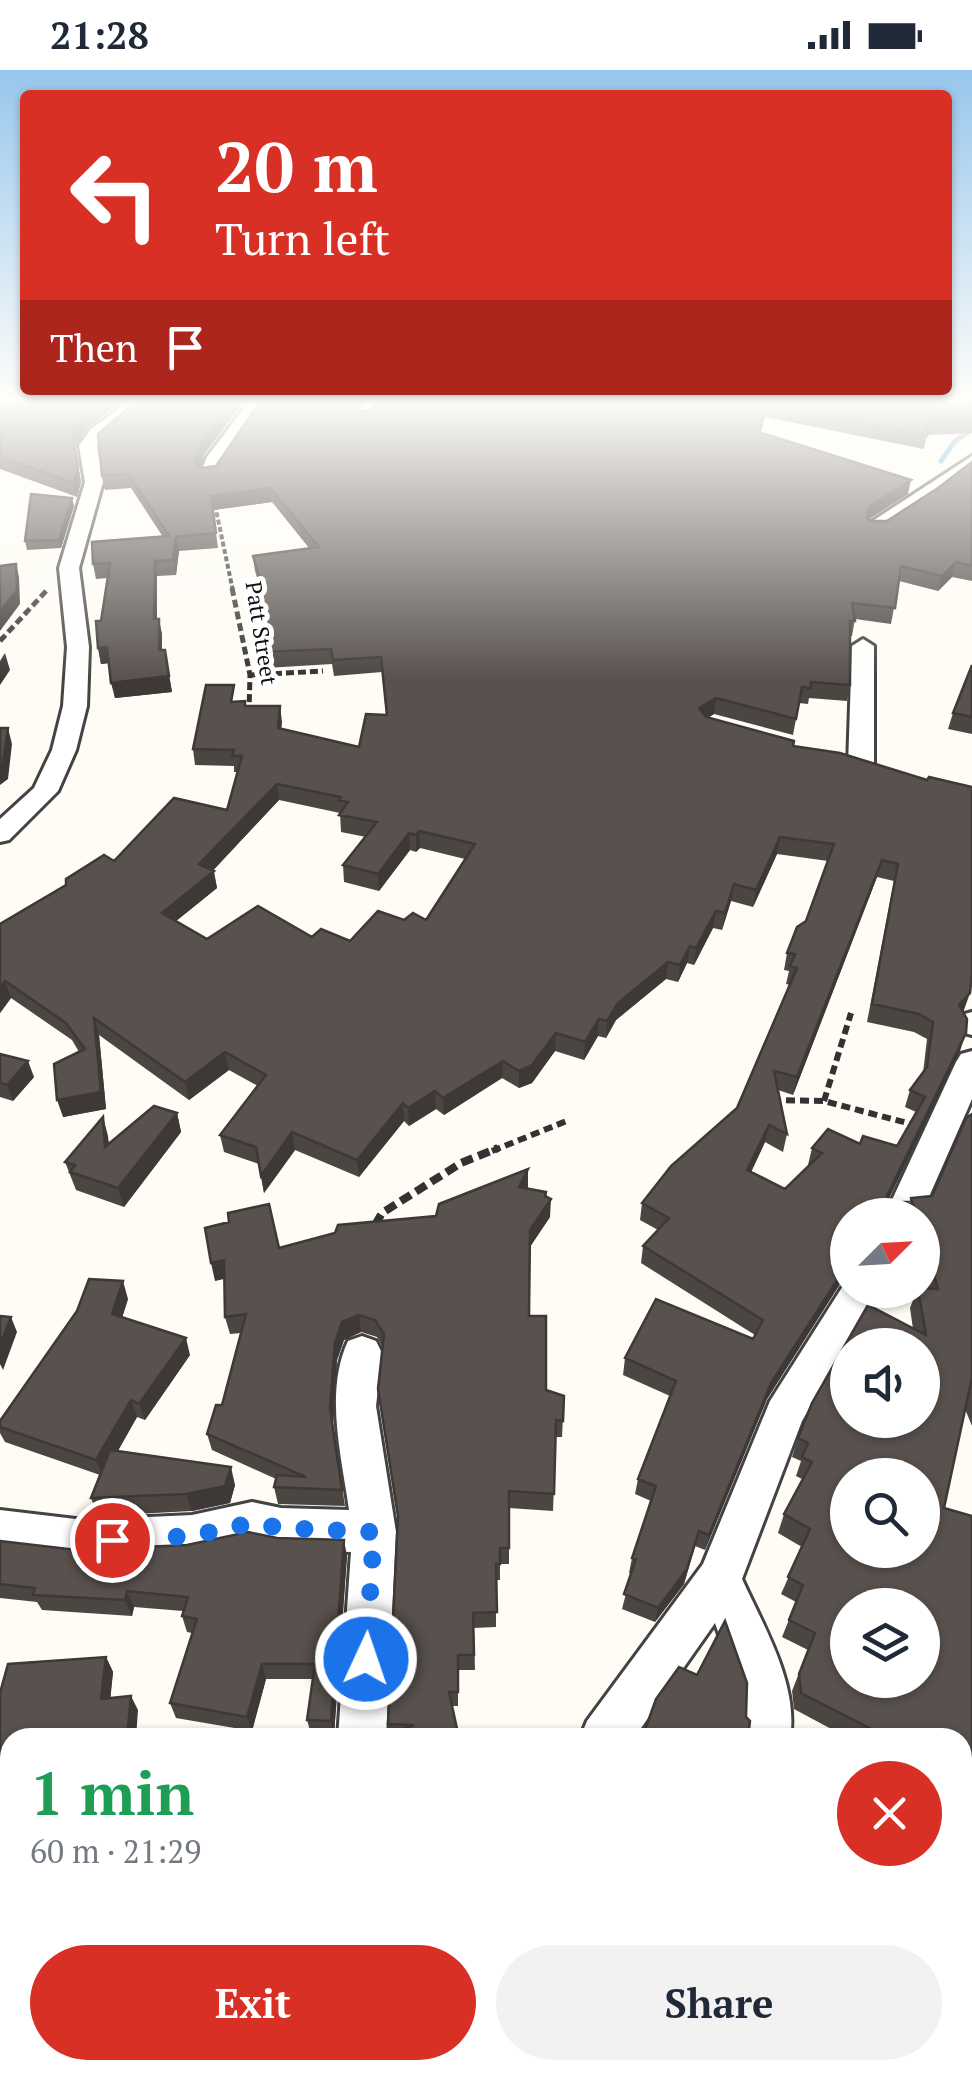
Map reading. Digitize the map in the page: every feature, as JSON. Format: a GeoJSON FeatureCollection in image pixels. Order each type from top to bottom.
{"type":"FeatureCollection","features":[{"type":"Feature","properties":{"kind":"street"},"geometry":{"type":"LineString","coordinates":[[0,834],[45,791],[64,750],[74,706],[78,647],[68,568],[91,493]]}},
{"type":"Feature","properties":{"kind":"street"},"geometry":{"type":"LineString","coordinates":[[875,528],[926,493]]}},
{"type":"Feature","properties":{"kind":"street"},"geometry":{"type":"LineString","coordinates":[[861,766],[863,646]]}},
{"type":"Feature","properties":{"kind":"street"},"geometry":{"type":"LineString","coordinates":[[911,1198],[972,1062]]}},
{"type":"Feature","properties":{"kind":"street"},"geometry":{"type":"LineString","coordinates":[[611,1728],[719,1580],[784,1414],[847,1308]]}},
{"type":"Feature","properties":{"kind":"street"},"geometry":{"type":"LineString","coordinates":[[362,1353],[356,1406],[374,1532],[363,1728]]}},
{"type":"Feature","properties":{"kind":"street"},"geometry":{"type":"LineString","coordinates":[[0,1530],[84,1541],[192,1536],[252,1523],[374,1532]]}},
{"type":"Feature","properties":{"kind":"street"},"geometry":{"type":"LineString","coordinates":[[719,1580],[765,1700],[770,1728]]}},
{"type":"Feature","properties":{"kind":"path","name":"Patt Street"},"geometry":{"type":"LineString","coordinates":[[213,493],[250,675],[248,712]]}},
{"type":"Feature","properties":{"kind":"path"},"geometry":{"type":"LineString","coordinates":[[0,641],[68,568]]}},
{"type":"Feature","properties":{"kind":"path"},"geometry":{"type":"LineString","coordinates":[[250,675],[323,671]]}},
{"type":"Feature","properties":{"kind":"path"},"geometry":{"type":"LineString","coordinates":[[824,1101],[851,1013]]}},
{"type":"Feature","properties":{"kind":"path"},"geometry":{"type":"LineString","coordinates":[[756,1106],[775,1099],[824,1101],[939,1131]]}},
{"type":"Feature","properties":{"kind":"path"},"geometry":{"type":"LineString","coordinates":[[373,1228],[382,1213],[461,1163],[568,1120]]}},
{"type":"Feature","properties":{"kind":"building"},"geometry":{"type":"Polygon","coordinates":[[[140,493],[235,493],[211,496],[216,533],[176,537],[173,560],[155,561],[154,619],[159,619],[159,650],[165,650],[169,676],[111,683],[107,647],[98,648],[96,621],[101,621],[110,563],[93,564],[92,542],[169,536],[140,493]]]}},
{"type":"Feature","properties":{"kind":"building"},"geometry":{"type":"Polygon","coordinates":[[[274,493],[891,493],[869,507],[867,518],[887,521],[931,493],[972,493],[972,566],[956,562],[942,576],[901,566],[895,608],[852,603],[855,621],[850,621],[850,685],[811,682],[811,688],[802,687],[796,719],[716,698],[699,708],[706,717],[794,741],[793,746],[840,753],[927,780],[929,777],[972,787],[972,974],[970,993],[959,1005],[967,1019],[966,1033],[888,1198],[830,1198],[830,1291],[771,1383],[709,1535],[699,1531],[687,1569],[658,1608],[624,1594],[656,1486],[638,1479],[676,1381],[625,1358],[656,1299],[753,1339],[763,1320],[643,1246],[669,1218],[642,1203],[671,1166],[737,1108],[797,968],[790,966],[795,954],[787,953],[797,927],[806,921],[834,844],[780,837],[756,890],[734,884],[725,913],[716,911],[696,948],[690,946],[680,965],[668,962],[618,1003],[607,1021],[599,1019],[585,1042],[556,1033],[532,1065],[519,1071],[503,1061],[443,1098],[435,1091],[408,1108],[403,1103],[357,1160],[292,1132],[261,1176],[256,1147],[220,1135],[266,1075],[225,1052],[185,1082],[94,1018],[101,1092],[57,1100],[54,1064],[85,1049],[66,1023],[5,981],[0,988],[0,924],[66,885],[66,879],[104,855],[114,861],[174,798],[227,810],[242,756],[232,756],[234,750],[193,749],[206,685],[234,685],[231,702],[245,701],[245,706],[280,706],[278,728],[359,747],[366,714],[387,715],[381,657],[333,660],[331,649],[264,652],[264,592],[253,556],[319,547],[274,493]],[[277,784],[199,864],[214,871],[162,913],[207,939],[258,906],[312,937],[321,929],[350,941],[378,911],[404,920],[413,913],[426,920],[475,844],[419,831],[416,835],[409,833],[378,874],[343,865],[377,822],[339,815],[348,802],[339,800],[341,797],[277,784]],[[882,860],[797,1077],[774,1071],[787,1134],[769,1125],[747,1170],[785,1189],[822,1153],[812,1148],[828,1129],[860,1144],[863,1136],[897,1146],[925,1097],[910,1090],[927,1067],[933,1022],[919,1014],[872,1004],[898,864],[882,860]]]}},
{"type":"Feature","properties":{"kind":"building"},"geometry":{"type":"Polygon","coordinates":[[[31,494],[72,498],[59,540],[25,541],[31,494]]]}},
{"type":"Feature","properties":{"kind":"building"},"geometry":{"type":"Polygon","coordinates":[[[16,564],[17,590],[0,612],[0,566],[16,564]]]}},
{"type":"Feature","properties":{"kind":"building"},"geometry":{"type":"Polygon","coordinates":[[[972,665],[972,717],[953,713],[972,665]]]}},
{"type":"Feature","properties":{"kind":"building"},"geometry":{"type":"Polygon","coordinates":[[[0,728],[8,728],[0,765],[0,728]]]}},
{"type":"Feature","properties":{"kind":"building"},"geometry":{"type":"Polygon","coordinates":[[[0,1054],[28,1061],[7,1085],[0,1083],[0,1054]]]}},
{"type":"Feature","properties":{"kind":"building"},"geometry":{"type":"Polygon","coordinates":[[[154,1106],[177,1113],[118,1188],[70,1172],[75,1165],[65,1162],[103,1117],[105,1147],[154,1106]]]}},
{"type":"Feature","properties":{"kind":"building"},"geometry":{"type":"Polygon","coordinates":[[[972,1114],[972,1384],[944,1508],[972,1516],[972,1728],[869,1728],[801,1693],[799,1674],[815,1633],[789,1620],[803,1585],[788,1577],[810,1529],[784,1514],[812,1462],[802,1457],[808,1443],[798,1438],[830,1372],[830,1438],[940,1438],[940,1328],[925,1328],[921,1308],[940,1308],[940,1198],[911,1198],[932,1196],[966,1118],[972,1114]]]}},
{"type":"Feature","properties":{"kind":"building"},"geometry":{"type":"Polygon","coordinates":[[[528,1169],[519,1187],[546,1192],[545,1196],[551,1199],[530,1230],[529,1316],[546,1316],[546,1390],[564,1396],[563,1421],[556,1420],[554,1494],[509,1491],[509,1548],[500,1548],[500,1564],[496,1564],[497,1612],[473,1613],[474,1655],[458,1655],[458,1692],[449,1692],[457,1728],[406,1728],[414,1725],[388,1724],[398,1516],[378,1389],[384,1334],[375,1320],[359,1315],[342,1322],[335,1343],[330,1408],[342,1490],[274,1487],[277,1475],[306,1477],[207,1434],[216,1405],[222,1405],[246,1314],[225,1317],[224,1260],[211,1263],[205,1228],[229,1222],[228,1213],[269,1204],[279,1248],[335,1233],[338,1225],[436,1216],[439,1204],[528,1169]]]}},
{"type":"Feature","properties":{"kind":"building"},"geometry":{"type":"Polygon","coordinates":[[[89,1279],[123,1281],[112,1314],[186,1338],[139,1404],[131,1400],[96,1460],[0,1427],[0,1421],[77,1311],[89,1279]]]}},
{"type":"Feature","properties":{"kind":"building"},"geometry":{"type":"Polygon","coordinates":[[[866,1308],[874,1308],[912,1328],[855,1328],[866,1308]]]}},
{"type":"Feature","properties":{"kind":"building"},"geometry":{"type":"Polygon","coordinates":[[[0,1316],[11,1317],[0,1345],[0,1316]]]}},
{"type":"Feature","properties":{"kind":"building"},"geometry":{"type":"Polygon","coordinates":[[[110,1450],[231,1467],[225,1486],[186,1494],[91,1498],[110,1450]]]}},
{"type":"Feature","properties":{"kind":"building"},"geometry":{"type":"Polygon","coordinates":[[[248,1532],[277,1538],[344,1540],[331,1721],[307,1720],[315,1664],[262,1664],[247,1717],[170,1703],[197,1619],[182,1616],[188,1597],[127,1591],[125,1600],[33,1595],[35,1588],[0,1584],[0,1541],[77,1550],[187,1545],[248,1532]]]}},
{"type":"Feature","properties":{"kind":"building"},"geometry":{"type":"Polygon","coordinates":[[[725,1621],[747,1683],[749,1728],[646,1728],[656,1699],[679,1667],[697,1675],[725,1621]]]}},
{"type":"Feature","properties":{"kind":"building"},"geometry":{"type":"Polygon","coordinates":[[[106,1657],[101,1699],[131,1696],[128,1728],[0,1728],[0,1693],[8,1664],[106,1657]]]}},
{"type":"Feature","properties":{"kind":"route"},"geometry":{"type":"LineString","coordinates":[[112,1540],[192,1536],[252,1523],[374,1532],[366,1659]]}}]}
